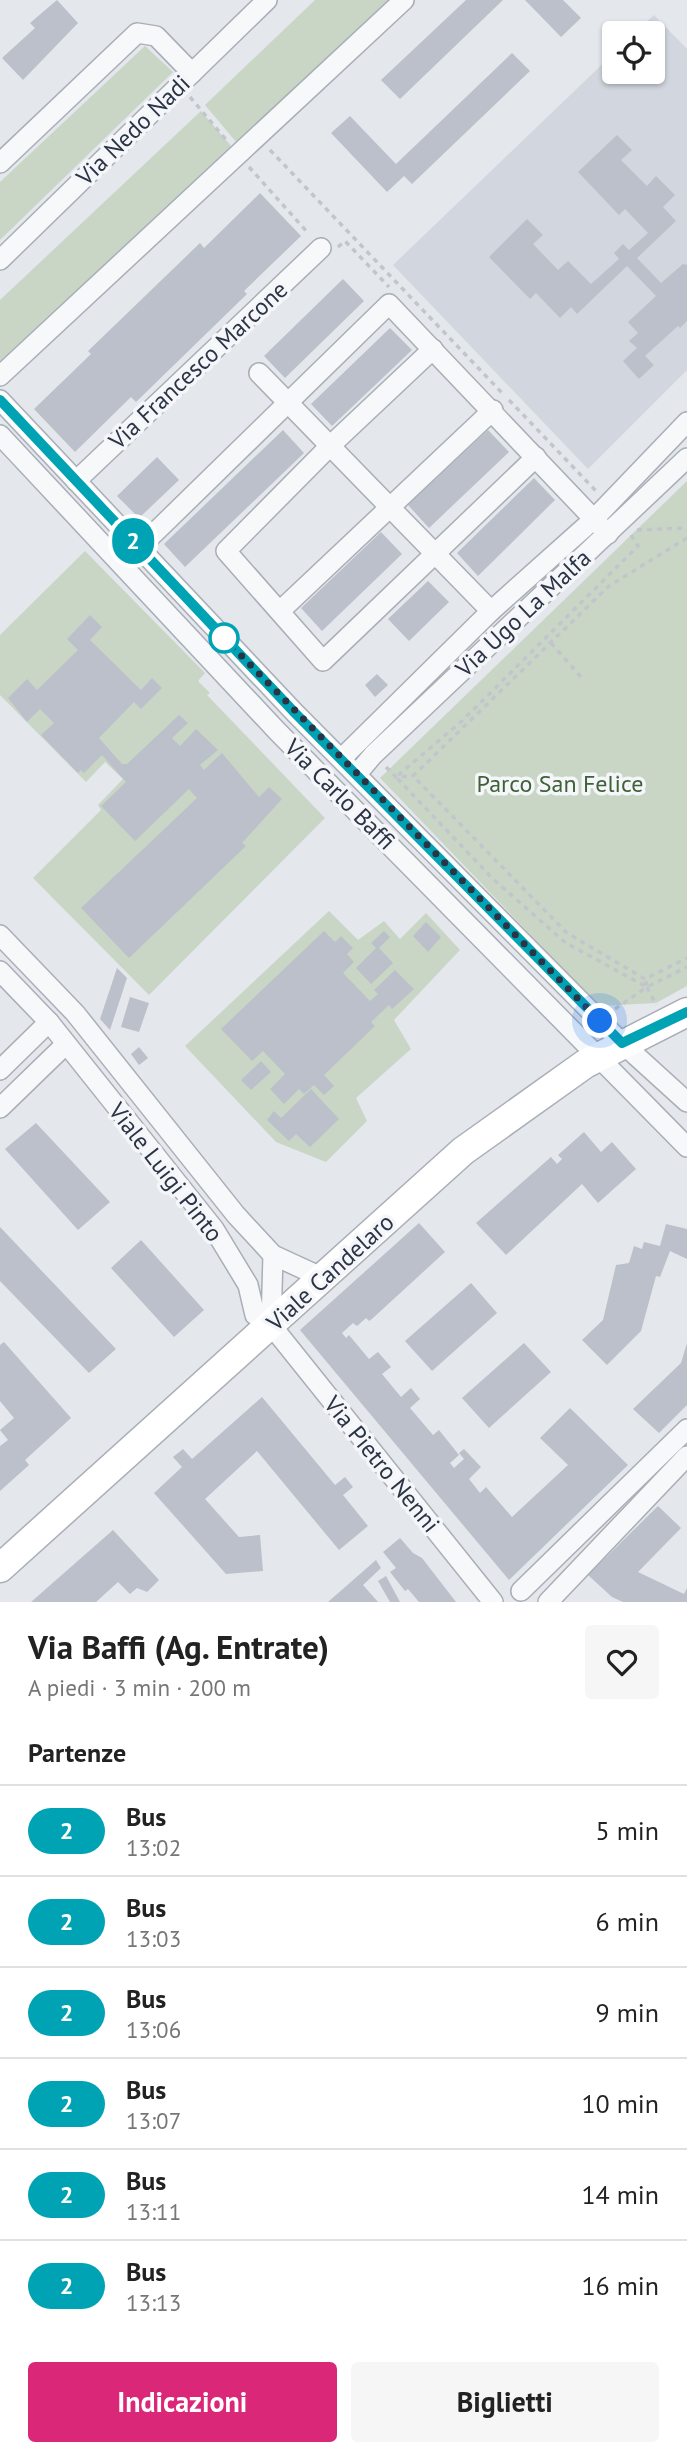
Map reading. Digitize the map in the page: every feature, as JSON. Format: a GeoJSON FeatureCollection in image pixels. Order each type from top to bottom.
{"type":"FeatureCollection","features":[{"type":"Feature","properties":{"kind":"main road","name":"Viale Candelaro"},"geometry":{"type":"LineString","coordinates":[[0,1568],[463,1151],[597,1057],[687,1012]]}},
{"type":"Feature","properties":{"kind":"street","name":"Via Nedo Nadi"},"geometry":{"type":"LineString","coordinates":[[0,260],[267,0]]}},
{"type":"Feature","properties":{"kind":"street"},"geometry":{"type":"LineString","coordinates":[[0,376],[404,0]]}},
{"type":"Feature","properties":{"kind":"street"},"geometry":{"type":"LineString","coordinates":[[0,163],[137,33],[156,36],[192,72]]}},
{"type":"Feature","properties":{"kind":"street","name":"Via Francesco Marcone"},"geometry":{"type":"LineString","coordinates":[[76,481],[321,248]]}},
{"type":"Feature","properties":{"kind":"street","name":"Via Ugo La Malfa"},"geometry":{"type":"LineString","coordinates":[[139,548],[290,403],[389,303],[608,531]]}},
{"type":"Feature","properties":{"kind":"street"},"geometry":{"type":"LineString","coordinates":[[433,349],[331,445],[226,551],[323,661],[536,457]]}},
{"type":"Feature","properties":{"kind":"street","name":"Via Ugo La Malfa"},"geometry":{"type":"LineString","coordinates":[[259,373],[391,505],[491,611]]}},
{"type":"Feature","properties":{"kind":"street","name":"Via Carlo Baffi"},"geometry":{"type":"LineString","coordinates":[[0,400],[357,774],[622,1043],[687,1102]]}},
{"type":"Feature","properties":{"kind":"street"},"geometry":{"type":"LineString","coordinates":[[280,611],[493,410]]}},
{"type":"Feature","properties":{"kind":"street","name":"Via Ugo La Malfa"},"geometry":{"type":"LineString","coordinates":[[342,758],[491,611],[608,531],[687,422]]}},
{"type":"Feature","properties":{"kind":"street","name":"Via Carlo Baffi"},"geometry":{"type":"LineString","coordinates":[[0,435],[307,760],[687,1147]]}},
{"type":"Feature","properties":{"kind":"street","name":"Via Ugo La Malfa"},"geometry":{"type":"LineString","coordinates":[[357,774],[687,458]]}},
{"type":"Feature","properties":{"kind":"street","name":"Via Ugo La Malfa"},"geometry":{"type":"LineString","coordinates":[[423,676],[439,693]]}},
{"type":"Feature","properties":{"kind":"street"},"geometry":{"type":"LineString","coordinates":[[307,760],[324,740]]}},
{"type":"Feature","properties":{"kind":"street"},"geometry":{"type":"LineString","coordinates":[[369,822],[387,804]]}},
{"type":"Feature","properties":{"kind":"street","name":"Viale Luigi Pinto"},"geometry":{"type":"LineString","coordinates":[[0,935],[75,1013],[273,1255],[323,1278]]}},
{"type":"Feature","properties":{"kind":"street","name":"Viale Luigi Pinto"},"geometry":{"type":"LineString","coordinates":[[0,971],[49,1022],[214,1229],[248,1284],[255,1315],[271,1325]]}},
{"type":"Feature","properties":{"kind":"street"},"geometry":{"type":"LineString","coordinates":[[0,1069],[49,1022]]}},
{"type":"Feature","properties":{"kind":"street"},"geometry":{"type":"LineString","coordinates":[[0,1108],[65,1045]]}},
{"type":"Feature","properties":{"kind":"street"},"geometry":{"type":"LineString","coordinates":[[117,1109],[133,1087]]}},
{"type":"Feature","properties":{"kind":"street"},"geometry":{"type":"LineString","coordinates":[[271,1325],[273,1255]]}},
{"type":"Feature","properties":{"kind":"street","name":"Via Pietro Nenni"},"geometry":{"type":"LineString","coordinates":[[271,1325],[495,1602]]}},
{"type":"Feature","properties":{"kind":"street"},"geometry":{"type":"LineString","coordinates":[[495,1602],[500,1596],[521,1591],[687,1429]]}},
{"type":"Feature","properties":{"kind":"street"},"geometry":{"type":"LineString","coordinates":[[521,1591],[546,1602],[687,1456]]}},
{"type":"Feature","properties":{"kind":"path"},"geometry":{"type":"LineString","coordinates":[[608,531],[687,528]]}},
{"type":"Feature","properties":{"kind":"path"},"geometry":{"type":"LineString","coordinates":[[687,538],[609,586],[413,776],[567,933],[645,979],[687,958]]}},
{"type":"Feature","properties":{"kind":"path"},"geometry":{"type":"LineString","coordinates":[[551,643],[581,677]]}},
{"type":"Feature","properties":{"kind":"shaded area"},"geometry":{"type":"Polygon","coordinates":[[[654,15],[660,21],[647,21],[654,15]]]}},
{"type":"Feature","properties":{"kind":"shaded area"},"geometry":{"type":"Polygon","coordinates":[[[665,26],[687,49],[687,370],[588,469],[393,265],[602,65],[602,84],[665,84],[665,26]]]}},
{"type":"Feature","properties":{"kind":"green space"},"geometry":{"type":"Polygon","coordinates":[[[315,0],[389,0],[237,143],[205,105],[315,0]]]}},
{"type":"Feature","properties":{"kind":"green space"},"geometry":{"type":"Polygon","coordinates":[[[145,46],[173,72],[0,240],[0,182],[145,46]]]}},
{"type":"Feature","properties":{"kind":"green space"},"geometry":{"type":"Polygon","coordinates":[[[201,111],[232,147],[0,361],[0,300],[201,111]]]}},
{"type":"Feature","properties":{"kind":"green space","name":"Parco San Felice"},"geometry":{"type":"Polygon","coordinates":[[[687,481],[687,986],[656,1003],[599,1006],[380,778],[687,481]]]}},
{"type":"Feature","properties":{"kind":"green space"},"geometry":{"type":"Polygon","coordinates":[[[85,551],[205,673],[198,681],[210,693],[207,695],[325,818],[149,995],[33,878],[101,810],[98,805],[123,779],[105,762],[86,782],[0,695],[0,635],[85,551]]]}},
{"type":"Feature","properties":{"kind":"green space"},"geometry":{"type":"Polygon","coordinates":[[[329,911],[358,940],[384,921],[400,939],[426,913],[460,950],[394,1020],[411,1049],[356,1098],[367,1121],[326,1162],[276,1142],[185,1046],[329,911]]]}},
{"type":"Feature","properties":{"kind":"building"},"geometry":{"type":"Polygon","coordinates":[[[57,0],[78,23],[23,80],[2,58],[35,28],[30,23],[57,0]]]}},
{"type":"Feature","properties":{"kind":"building"},"geometry":{"type":"Polygon","coordinates":[[[466,0],[503,0],[400,99],[381,80],[466,0]]]}},
{"type":"Feature","properties":{"kind":"building"},"geometry":{"type":"Polygon","coordinates":[[[525,0],[563,0],[581,18],[561,37],[525,0]]]}},
{"type":"Feature","properties":{"kind":"building"},"geometry":{"type":"Polygon","coordinates":[[[512,53],[530,71],[412,184],[404,176],[387,192],[331,133],[350,116],[396,164],[512,53]]]}},
{"type":"Feature","properties":{"kind":"building"},"geometry":{"type":"Polygon","coordinates":[[[617,135],[632,150],[621,160],[647,186],[656,176],[675,195],[663,207],[676,221],[637,258],[661,283],[683,264],[687,265],[687,321],[645,356],[654,365],[639,379],[623,361],[637,348],[629,341],[638,333],[628,322],[656,296],[627,266],[577,314],[571,307],[560,318],[536,293],[530,299],[489,257],[527,219],[543,235],[533,244],[558,270],[568,261],[591,284],[619,259],[614,253],[623,244],[629,250],[648,233],[625,209],[619,215],[578,172],[617,135]]]}},
{"type":"Feature","properties":{"kind":"building"},"geometry":{"type":"Polygon","coordinates":[[[260,193],[301,236],[244,291],[247,294],[136,402],[131,397],[75,452],[34,409],[91,354],[88,351],[200,243],[204,248],[260,193]]]}},
{"type":"Feature","properties":{"kind":"building"},"geometry":{"type":"Polygon","coordinates":[[[343,279],[364,301],[285,378],[264,356],[343,279]]]}},
{"type":"Feature","properties":{"kind":"building"},"geometry":{"type":"Polygon","coordinates":[[[390,328],[412,350],[332,426],[311,404],[390,328]]]}},
{"type":"Feature","properties":{"kind":"building"},"geometry":{"type":"Polygon","coordinates":[[[283,430],[304,453],[185,567],[164,544],[283,430]]]}},
{"type":"Feature","properties":{"kind":"building"},"geometry":{"type":"Polygon","coordinates":[[[488,430],[509,452],[429,528],[408,505],[488,430]]]}},
{"type":"Feature","properties":{"kind":"building"},"geometry":{"type":"Polygon","coordinates":[[[157,457],[179,480],[139,518],[117,496],[157,457]]]}},
{"type":"Feature","properties":{"kind":"building"},"geometry":{"type":"Polygon","coordinates":[[[534,478],[555,500],[478,576],[457,553],[534,478]]]}},
{"type":"Feature","properties":{"kind":"building"},"geometry":{"type":"Polygon","coordinates":[[[381,532],[402,554],[322,631],[301,608],[381,532]]]}},
{"type":"Feature","properties":{"kind":"building"},"geometry":{"type":"Polygon","coordinates":[[[428,581],[449,602],[409,641],[388,619],[428,581]]]}},
{"type":"Feature","properties":{"kind":"building"},"geometry":{"type":"Polygon","coordinates":[[[90,615],[102,627],[90,640],[141,690],[152,678],[162,688],[141,709],[134,702],[99,738],[122,764],[127,764],[179,715],[188,723],[172,738],[180,746],[196,729],[218,750],[200,765],[204,770],[222,753],[259,797],[269,787],[282,799],[242,843],[246,846],[129,958],[81,908],[197,798],[189,789],[135,841],[101,806],[126,782],[102,755],[84,773],[81,770],[78,773],[41,735],[54,723],[40,709],[27,722],[8,698],[27,679],[37,690],[78,650],[67,639],[90,615]]]}},
{"type":"Feature","properties":{"kind":"building"},"geometry":{"type":"Polygon","coordinates":[[[377,674],[388,685],[375,697],[365,685],[377,674]]]}},
{"type":"Feature","properties":{"kind":"building"},"geometry":{"type":"Polygon","coordinates":[[[426,922],[441,937],[428,952],[413,936],[426,922]]]}},
{"type":"Feature","properties":{"kind":"building"},"geometry":{"type":"Polygon","coordinates":[[[324,931],[335,942],[341,936],[353,948],[347,954],[354,962],[343,973],[370,1001],[378,994],[374,990],[395,970],[414,989],[392,1009],[389,1005],[371,1022],[375,1026],[324,1075],[334,1086],[324,1095],[314,1085],[304,1094],[299,1089],[284,1104],[270,1089],[285,1074],[263,1051],[252,1061],[221,1029],[324,931]]]}},
{"type":"Feature","properties":{"kind":"building"},"geometry":{"type":"Polygon","coordinates":[[[384,931],[390,937],[379,948],[393,963],[371,984],[356,968],[376,948],[371,943],[384,931]]]}},
{"type":"Feature","properties":{"kind":"building"},"geometry":{"type":"Polygon","coordinates":[[[117,968],[127,978],[110,1030],[100,1019],[117,968]]]}},
{"type":"Feature","properties":{"kind":"building"},"geometry":{"type":"Polygon","coordinates":[[[130,997],[149,1003],[139,1032],[121,1027],[130,997]]]}},
{"type":"Feature","properties":{"kind":"building"},"geometry":{"type":"Polygon","coordinates":[[[139,1047],[148,1058],[139,1065],[131,1054],[139,1047]]]}},
{"type":"Feature","properties":{"kind":"building"},"geometry":{"type":"Polygon","coordinates":[[[261,1061],[271,1072],[251,1090],[241,1080],[261,1061]]]}},
{"type":"Feature","properties":{"kind":"building"},"geometry":{"type":"Polygon","coordinates":[[[311,1089],[339,1119],[310,1147],[296,1134],[289,1141],[267,1120],[274,1111],[281,1118],[311,1089]]]}},
{"type":"Feature","properties":{"kind":"building"},"geometry":{"type":"Polygon","coordinates":[[[36,1123],[110,1202],[78,1230],[5,1149],[36,1123]]]}},
{"type":"Feature","properties":{"kind":"building"},"geometry":{"type":"Polygon","coordinates":[[[584,1132],[601,1152],[612,1142],[636,1169],[598,1203],[582,1184],[506,1255],[476,1223],[551,1157],[557,1164],[562,1159],[558,1155],[584,1132]]]}},
{"type":"Feature","properties":{"kind":"building"},"geometry":{"type":"Polygon","coordinates":[[[419,1223],[445,1252],[373,1318],[369,1321],[366,1318],[357,1326],[353,1323],[342,1333],[346,1338],[349,1335],[369,1359],[378,1352],[391,1367],[382,1374],[401,1397],[411,1388],[420,1399],[410,1408],[433,1435],[439,1430],[459,1455],[450,1463],[454,1468],[464,1459],[459,1453],[464,1449],[481,1467],[469,1479],[480,1493],[486,1487],[512,1517],[568,1465],[540,1438],[570,1408],[628,1465],[509,1580],[300,1330],[419,1223]]]}},
{"type":"Feature","properties":{"kind":"building"},"geometry":{"type":"Polygon","coordinates":[[[666,1224],[687,1229],[687,1259],[670,1251],[660,1277],[656,1276],[641,1331],[607,1365],[582,1340],[603,1320],[616,1265],[629,1263],[634,1246],[642,1249],[644,1242],[660,1246],[666,1224]]]}},
{"type":"Feature","properties":{"kind":"building"},"geometry":{"type":"Polygon","coordinates":[[[0,1227],[116,1349],[89,1373],[0,1281],[0,1227]]]}},
{"type":"Feature","properties":{"kind":"building"},"geometry":{"type":"Polygon","coordinates":[[[141,1240],[204,1310],[174,1337],[111,1268],[141,1240]]]}},
{"type":"Feature","properties":{"kind":"building"},"geometry":{"type":"Polygon","coordinates":[[[471,1283],[497,1313],[432,1371],[405,1341],[471,1283]]]}},
{"type":"Feature","properties":{"kind":"building"},"geometry":{"type":"Polygon","coordinates":[[[4,1342],[71,1418],[25,1460],[29,1465],[0,1491],[0,1446],[8,1440],[0,1430],[14,1418],[0,1401],[0,1345],[4,1342]]]}},
{"type":"Feature","properties":{"kind":"building"},"geometry":{"type":"Polygon","coordinates":[[[524,1343],[551,1372],[489,1428],[462,1398],[524,1343]]]}},
{"type":"Feature","properties":{"kind":"building"},"geometry":{"type":"Polygon","coordinates":[[[687,1343],[687,1405],[659,1433],[633,1409],[681,1363],[687,1343]]]}},
{"type":"Feature","properties":{"kind":"building"},"geometry":{"type":"Polygon","coordinates":[[[262,1397],[335,1485],[345,1477],[353,1487],[343,1495],[368,1526],[339,1550],[257,1451],[205,1499],[239,1537],[260,1535],[263,1571],[226,1574],[154,1493],[182,1467],[173,1457],[183,1449],[192,1459],[262,1397]]]}},
{"type":"Feature","properties":{"kind":"building"},"geometry":{"type":"Polygon","coordinates":[[[658,1506],[681,1528],[638,1572],[684,1594],[687,1588],[687,1602],[623,1602],[612,1597],[588,1575],[658,1506]]]}},
{"type":"Feature","properties":{"kind":"building"},"geometry":{"type":"Polygon","coordinates":[[[113,1530],[159,1580],[147,1592],[137,1588],[130,1594],[118,1582],[96,1602],[31,1602],[113,1530]]]}},
{"type":"Feature","properties":{"kind":"building"},"geometry":{"type":"Polygon","coordinates":[[[400,1538],[413,1553],[422,1558],[456,1602],[419,1602],[408,1589],[405,1591],[390,1572],[396,1568],[383,1552],[400,1538]]]}},
{"type":"Feature","properties":{"kind":"building"},"geometry":{"type":"Polygon","coordinates":[[[376,1560],[381,1568],[363,1585],[378,1602],[328,1602],[376,1560]]]}},
{"type":"Feature","properties":{"kind":"building"},"geometry":{"type":"Polygon","coordinates":[[[386,1576],[400,1602],[390,1602],[378,1581],[386,1576]]]}},
{"type":"Feature","properties":{"kind":"bus line","name":"2"},"geometry":{"type":"LineString","coordinates":[[0,400],[295,713],[622,1043],[687,1012]]}},
{"type":"Feature","properties":{"kind":"route"},"geometry":{"type":"LineString","coordinates":[[224,638],[600,1021]]}}]}
